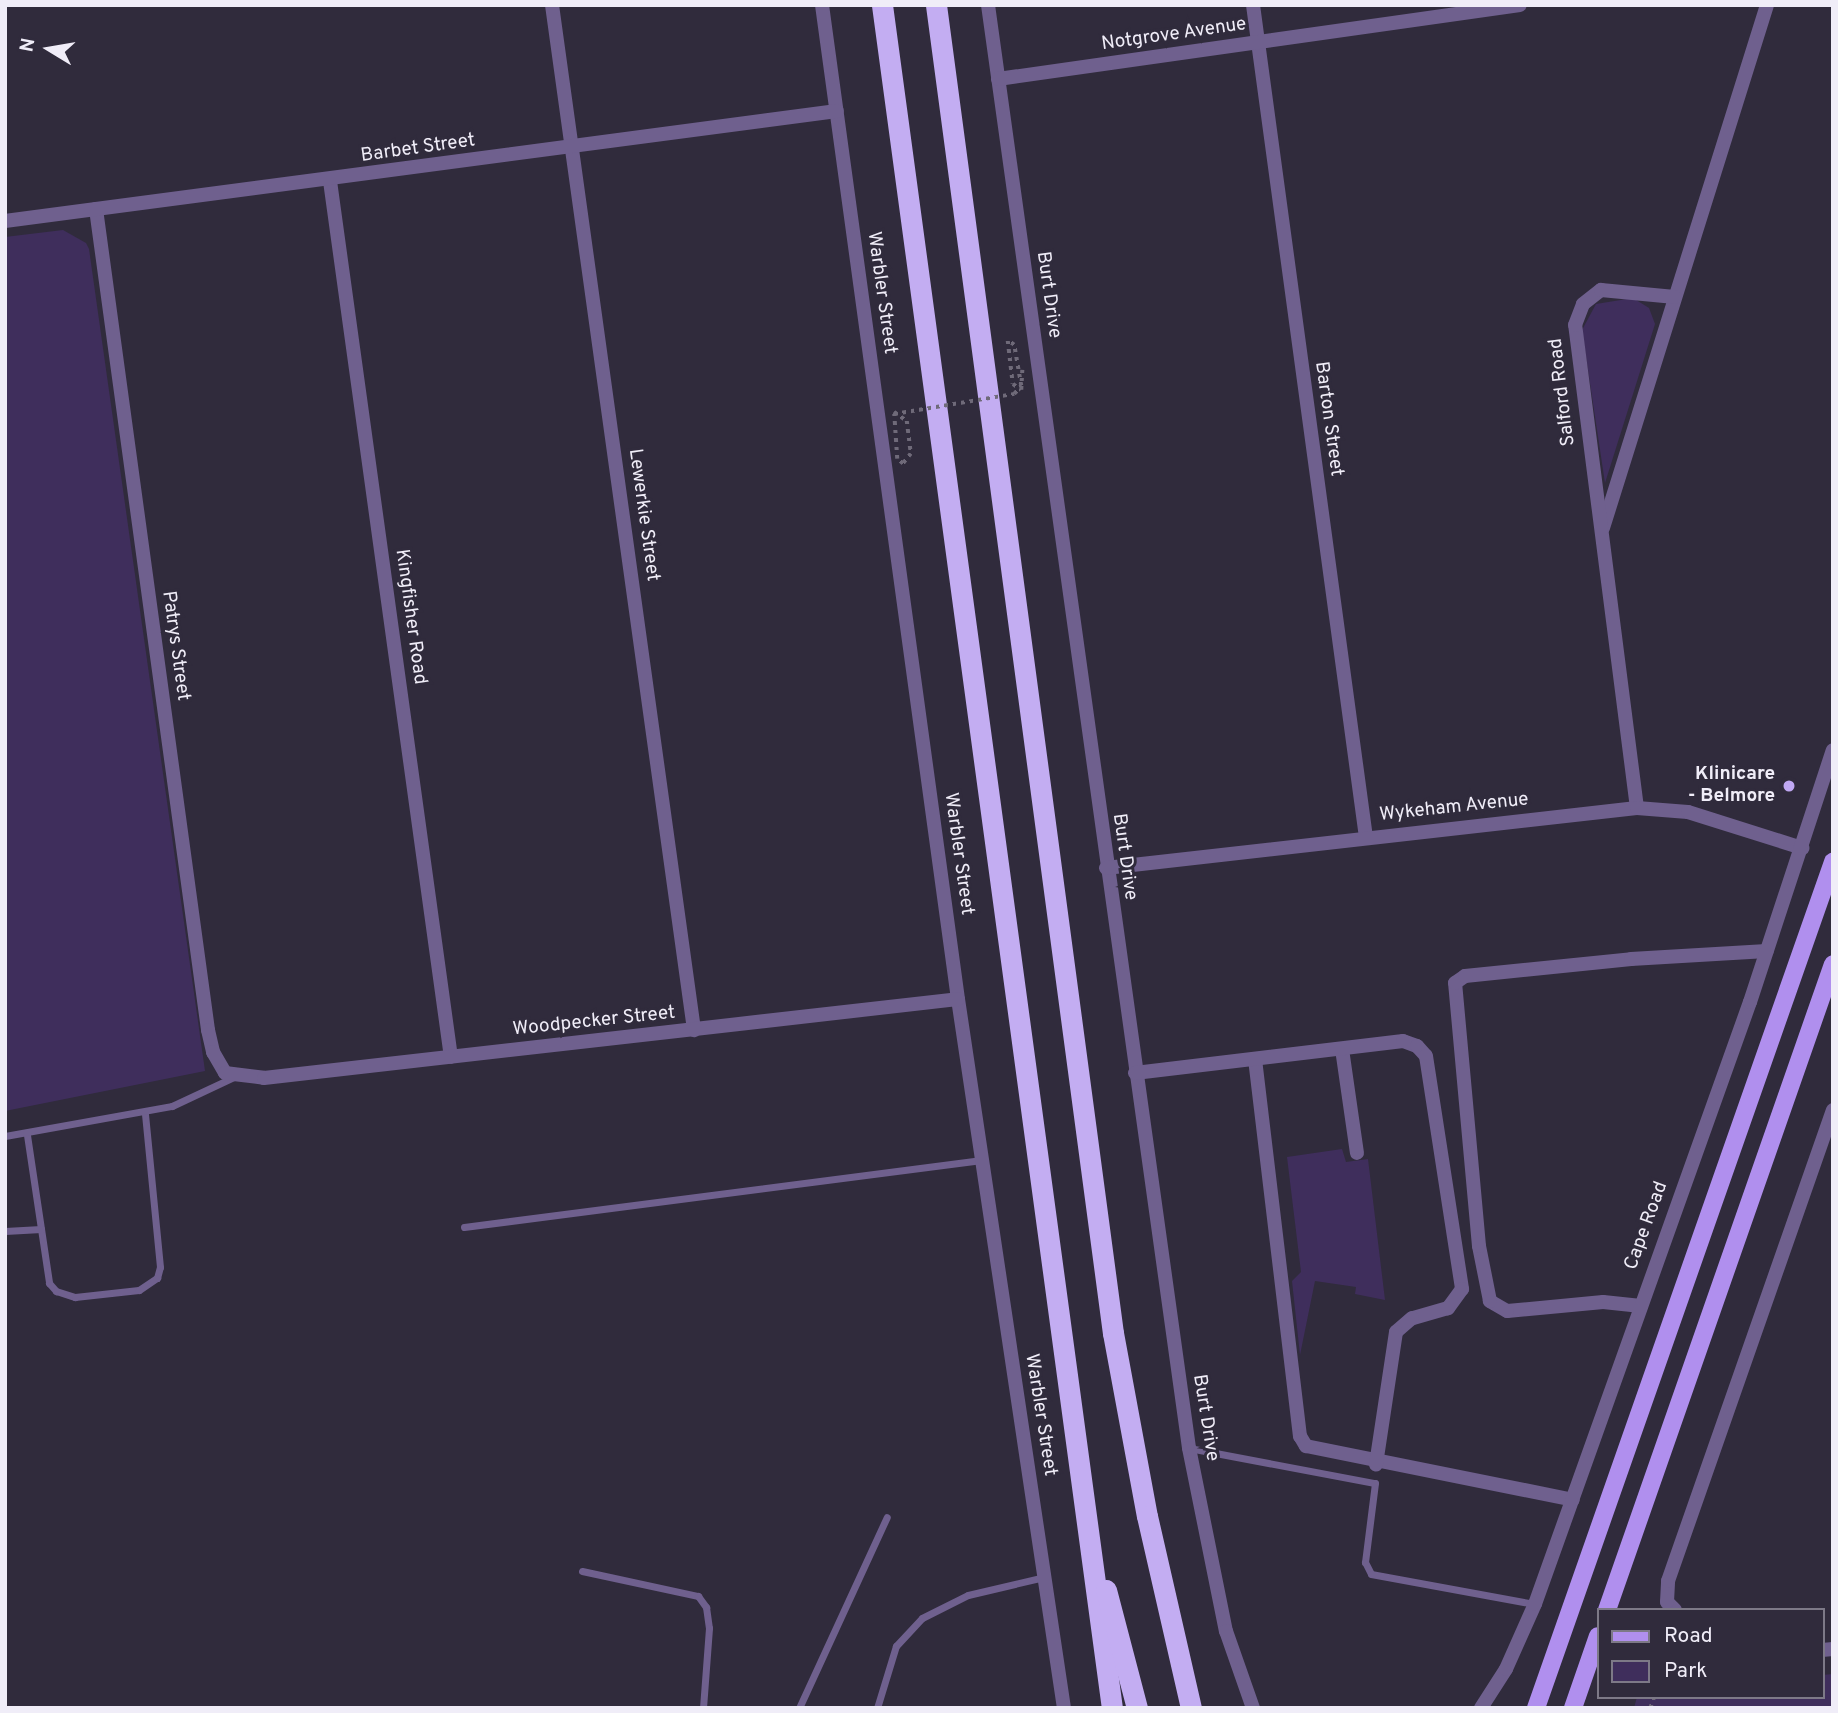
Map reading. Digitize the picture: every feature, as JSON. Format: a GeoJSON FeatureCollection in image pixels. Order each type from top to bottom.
{"type":"FeatureCollection","features":[{"type":"Feature","properties":{"kind":"highway"},"geometry":{"type":"LineString","coordinates":[[868,5],[907,190]]}},
{"type":"Feature","properties":{"kind":"highway"},"geometry":{"type":"LineString","coordinates":[[881,5],[976,689],[1077,1480],[1112,1708]]}},
{"type":"Feature","properties":{"kind":"highway"},"geometry":{"type":"LineString","coordinates":[[936,5],[1113,1334],[1174,1637],[1194,1708]]}},
{"type":"Feature","properties":{"kind":"highway"},"geometry":{"type":"LineString","coordinates":[[1077,1480],[1137,1708]]}},
{"type":"Feature","properties":{"kind":"main road"},"geometry":{"type":"LineString","coordinates":[[1536,1708],[1833,862]]}},
{"type":"Feature","properties":{"kind":"main road"},"geometry":{"type":"LineString","coordinates":[[1608,1608],[1833,964]]}},
{"type":"Feature","properties":{"kind":"main road"},"geometry":{"type":"LineString","coordinates":[[1573,1708],[1596,1642]]}},
{"type":"Feature","properties":{"kind":"street","name":"Lewerkie Street"},"geometry":{"type":"LineString","coordinates":[[552,5],[694,1030]]}},
{"type":"Feature","properties":{"kind":"street","name":"Warbler Street"},"geometry":{"type":"LineString","coordinates":[[822,5],[958,999],[1064,1708]]}},
{"type":"Feature","properties":{"kind":"street","name":"Burt Drive"},"geometry":{"type":"LineString","coordinates":[[988,5],[1106,868],[1189,1448],[1226,1631],[1253,1708]]}},
{"type":"Feature","properties":{"kind":"street","name":"Barton Street"},"geometry":{"type":"LineString","coordinates":[[1253,5],[1366,837]]}},
{"type":"Feature","properties":{"kind":"street","name":"Notgrove Avenue"},"geometry":{"type":"LineString","coordinates":[[998,79],[1521,5]]}},
{"type":"Feature","properties":{"kind":"street","name":"Salford Road"},"geometry":{"type":"LineString","coordinates":[[1602,533],[1767,5]]}},
{"type":"Feature","properties":{"kind":"street","name":"Barbet Street"},"geometry":{"type":"LineString","coordinates":[[5,221],[330,181],[573,145],[836,111]]}},
{"type":"Feature","properties":{"kind":"street","name":"Kingfisher Road"},"geometry":{"type":"LineString","coordinates":[[330,181],[451,1057]]}},
{"type":"Feature","properties":{"kind":"street","name":"Patrys Street"},"geometry":{"type":"LineString","coordinates":[[96,209],[208,1030],[219,1067],[234,1077]]}},
{"type":"Feature","properties":{"kind":"street","name":"Salford Road"},"geometry":{"type":"LineString","coordinates":[[1637,808],[1575,338],[1577,314],[1590,297],[1601,290],[1675,297]]}},
{"type":"Feature","properties":{"kind":"street","name":"Cape Road"},"geometry":{"type":"LineString","coordinates":[[1481,1708],[1506,1669],[1535,1604],[1767,951],[1833,750]]}},
{"type":"Feature","properties":{"kind":"street","name":"Wykeham Avenue"},"geometry":{"type":"LineString","coordinates":[[1106,868],[1637,808],[1688,812],[1802,848]]}},
{"type":"Feature","properties":{"kind":"street"},"geometry":{"type":"LineString","coordinates":[[1641,1306],[1603,1302],[1507,1311],[1490,1301],[1479,1246],[1455,983],[1465,976],[1520,970],[1767,951]]}},
{"type":"Feature","properties":{"kind":"street","name":"Woodpecker Street"},"geometry":{"type":"LineString","coordinates":[[234,1077],[264,1078],[958,999]]}},
{"type":"Feature","properties":{"kind":"street"},"geometry":{"type":"LineString","coordinates":[[1135,1073],[1402,1041],[1417,1046],[1426,1056],[1461,1278],[1456,1303],[1412,1318],[1396,1332],[1376,1464]]}},
{"type":"Feature","properties":{"kind":"street"},"geometry":{"type":"LineString","coordinates":[[1342,1049],[1357,1153]]}},
{"type":"Feature","properties":{"kind":"street"},"geometry":{"type":"LineString","coordinates":[[1255,1059],[1300,1436],[1313,1451],[1573,1500]]}},
{"type":"Feature","properties":{"kind":"street"},"geometry":{"type":"LineString","coordinates":[[1671,1606],[1668,1581],[1833,1110]]}},
{"type":"Feature","properties":{"kind":"lane"},"geometry":{"type":"LineString","coordinates":[[5,1136],[27,1135],[145,1113],[200,1095],[234,1077]]}},
{"type":"Feature","properties":{"kind":"lane"},"geometry":{"type":"LineString","coordinates":[[27,1135],[49,1283],[66,1296],[139,1290],[157,1278],[160,1267],[145,1113]]}},
{"type":"Feature","properties":{"kind":"lane"},"geometry":{"type":"LineString","coordinates":[[464,1227],[982,1160]]}},
{"type":"Feature","properties":{"kind":"lane"},"geometry":{"type":"LineString","coordinates":[[5,1231],[41,1229]]}},
{"type":"Feature","properties":{"kind":"lane"},"geometry":{"type":"LineString","coordinates":[[1189,1448],[1375,1483],[1365,1562],[1371,1574],[1535,1604]]}},
{"type":"Feature","properties":{"kind":"lane"},"geometry":{"type":"LineString","coordinates":[[799,1708],[887,1517]]}},
{"type":"Feature","properties":{"kind":"lane"},"geometry":{"type":"LineString","coordinates":[[582,1571],[698,1596],[706,1607],[709,1628],[703,1708]]}},
{"type":"Feature","properties":{"kind":"lane"},"geometry":{"type":"LineString","coordinates":[[877,1708],[896,1646],[922,1618],[968,1595],[1045,1577]]}},
{"type":"Feature","properties":{"kind":"path"},"geometry":{"type":"LineString","coordinates":[[907,421],[911,454],[903,464],[898,459],[894,414],[1014,394],[1021,386],[1014,345],[1008,341],[1013,384],[1021,390],[1020,341]]}},
{"type":"Feature","properties":{"kind":"green space"},"geometry":{"type":"Polygon","coordinates":[[[63,230],[86,243],[89,249],[205,1071],[5,1111],[5,237],[63,230]]]}},
{"type":"Feature","properties":{"kind":"green space"},"geometry":{"type":"Polygon","coordinates":[[[1633,298],[1649,308],[1655,324],[1605,483],[1582,330],[1596,304],[1633,298]]]}},
{"type":"Feature","properties":{"kind":"green space"},"geometry":{"type":"Polygon","coordinates":[[[1342,1149],[1346,1162],[1368,1159],[1385,1300],[1355,1294],[1356,1287],[1315,1281],[1300,1355],[1292,1281],[1301,1272],[1287,1157],[1342,1149]]]}},
{"type":"Feature","properties":{"kind":"green space"},"geometry":{"type":"Polygon","coordinates":[[[1833,1674],[1833,1708],[1634,1708],[1636,1699],[1824,1699],[1824,1675],[1833,1674]]]}},
{"type":"Feature","properties":{"kind":"place","name":"Klinicare - Belmore"},"geometry":{"type":"Point","coordinates":[1789,786]}}]}
